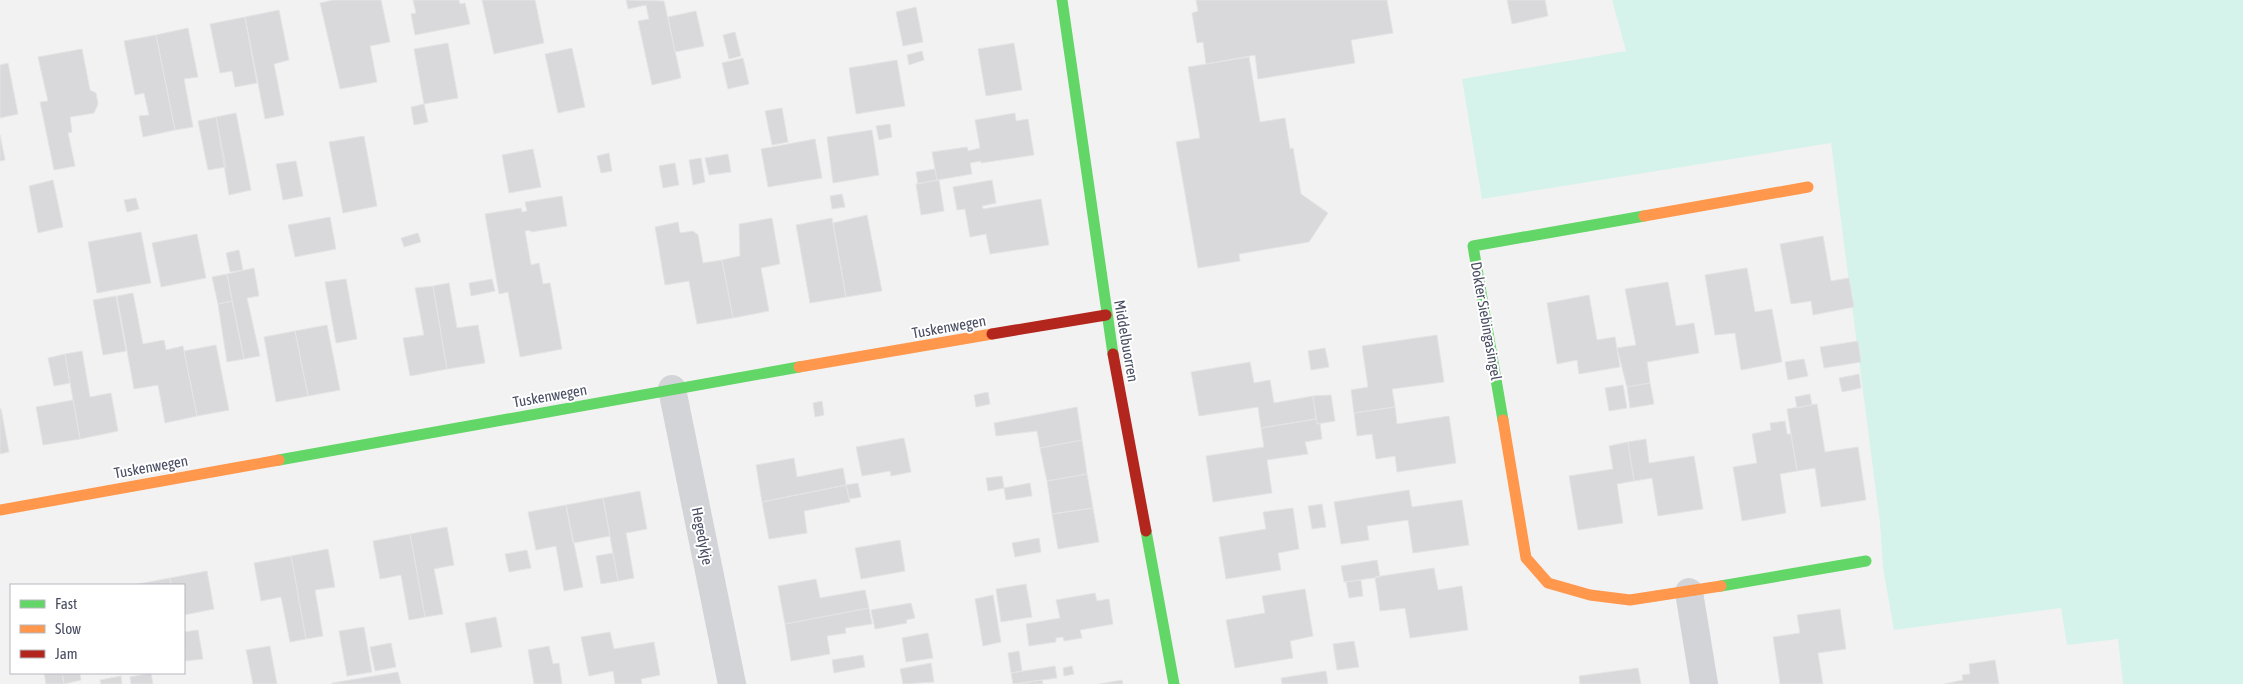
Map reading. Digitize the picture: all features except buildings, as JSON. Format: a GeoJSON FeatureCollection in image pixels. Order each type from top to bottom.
{"type":"FeatureCollection","features":[{"type":"Feature","properties":{"kind":"street","name":"Middelbuorren"},"geometry":{"type":"LineString","coordinates":[[1062,0],[1106,315],[1174,684]]}},
{"type":"Feature","properties":{"kind":"street","name":"Dokter Siebingasingel"},"geometry":{"type":"LineString","coordinates":[[1808,187],[1473,246],[1526,558],[1548,583],[1590,595],[1630,600],[1689,592],[1866,561]]}},
{"type":"Feature","properties":{"kind":"street","name":"Tuskenwegen"},"geometry":{"type":"LineString","coordinates":[[0,510],[672,389],[1106,315]]}},
{"type":"Feature","properties":{"kind":"street","name":"Hegedykje"},"geometry":{"type":"LineString","coordinates":[[672,389],[732,684]]}},
{"type":"Feature","properties":{"kind":"street"},"geometry":{"type":"LineString","coordinates":[[1689,592],[1704,684]]}},
{"type":"Feature","properties":{"kind":"green space"},"geometry":{"type":"Polygon","coordinates":[[[1612,0],[2243,0],[2243,684],[2123,684],[2118,639],[2067,645],[2061,608],[1894,630],[1883,568],[1880,523],[1831,143],[1482,199],[1462,79],[1626,51],[1612,0]]]}},
{"type":"Feature","properties":{"kind":"traffic: fast"},"geometry":{"type":"LineString","coordinates":[[1062,0],[1113,354]]}},
{"type":"Feature","properties":{"kind":"traffic: fast"},"geometry":{"type":"LineString","coordinates":[[1503,420],[1473,246],[1644,216]]}},
{"type":"Feature","properties":{"kind":"traffic: fast"},"geometry":{"type":"LineString","coordinates":[[279,460],[799,367]]}},
{"type":"Feature","properties":{"kind":"traffic: fast"},"geometry":{"type":"LineString","coordinates":[[1146,531],[1174,684]]}},
{"type":"Feature","properties":{"kind":"traffic: fast"},"geometry":{"type":"LineString","coordinates":[[1721,586],[1866,561]]}},
{"type":"Feature","properties":{"kind":"traffic: slow"},"geometry":{"type":"LineString","coordinates":[[1644,216],[1808,187]]}},
{"type":"Feature","properties":{"kind":"traffic: slow"},"geometry":{"type":"LineString","coordinates":[[799,367],[992,334]]}},
{"type":"Feature","properties":{"kind":"traffic: slow"},"geometry":{"type":"LineString","coordinates":[[1503,420],[1526,558],[1548,583],[1590,595],[1630,600],[1721,586]]}},
{"type":"Feature","properties":{"kind":"traffic: slow"},"geometry":{"type":"LineString","coordinates":[[0,510],[279,460]]}},
{"type":"Feature","properties":{"kind":"traffic: jam"},"geometry":{"type":"LineString","coordinates":[[992,334],[1106,315]]}},
{"type":"Feature","properties":{"kind":"traffic: jam"},"geometry":{"type":"LineString","coordinates":[[1113,354],[1146,531]]}}]}
